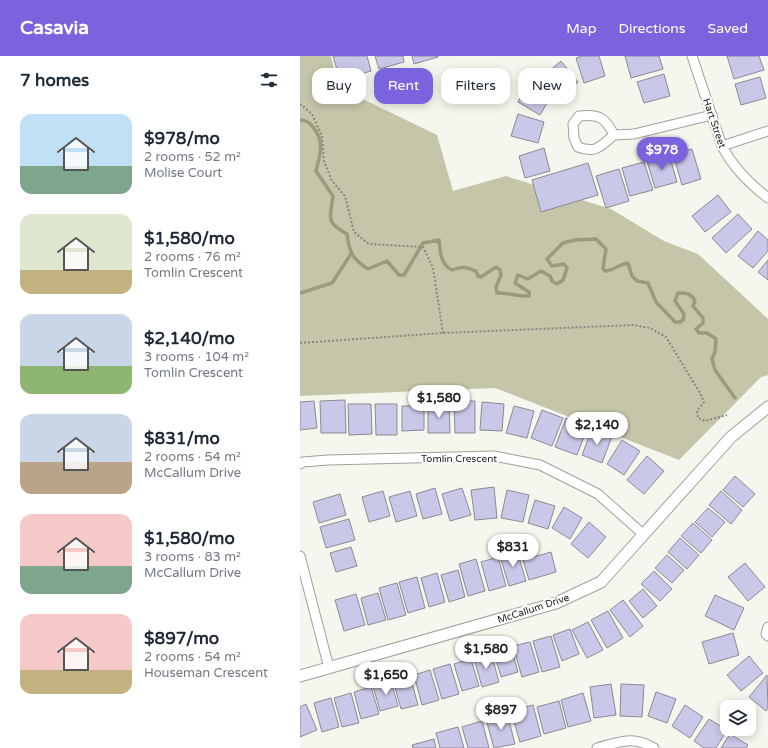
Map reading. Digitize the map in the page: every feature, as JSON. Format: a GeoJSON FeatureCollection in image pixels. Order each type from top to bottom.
{"type":"FeatureCollection","features":[{"type":"Feature","properties":{"kind":"street","name":"Hart Street"},"geometry":{"type":"LineString","coordinates":[[692,56],[722,146],[728,158],[759,191],[768,198]]}},
{"type":"Feature","properties":{"kind":"street"},"geometry":{"type":"LineString","coordinates":[[614,134],[607,121],[592,115],[579,116],[572,124],[574,138],[578,147],[587,150],[597,149],[614,134],[634,134],[712,115]]}},
{"type":"Feature","properties":{"kind":"street"},"geometry":{"type":"LineString","coordinates":[[722,146],[768,131]]}},
{"type":"Feature","properties":{"kind":"street","name":"McCallum Drive"},"geometry":{"type":"LineString","coordinates":[[300,676],[556,603],[601,582],[731,437],[768,407]]}},
{"type":"Feature","properties":{"kind":"street","name":"Tomlin Crescent"},"geometry":{"type":"LineString","coordinates":[[300,464],[302,462],[328,460],[494,456],[540,465],[598,494],[644,535]]}},
{"type":"Feature","properties":{"kind":"street"},"geometry":{"type":"LineString","coordinates":[[300,556],[329,668]]}},
{"type":"Feature","properties":{"kind":"street"},"geometry":{"type":"LineString","coordinates":[[768,627],[766,634],[768,636]]}},
{"type":"Feature","properties":{"kind":"street"},"geometry":{"type":"LineString","coordinates":[[598,748],[631,739],[646,743],[654,748]]}},
{"type":"Feature","properties":{"kind":"path"},"geometry":{"type":"LineString","coordinates":[[300,104],[312,114],[322,136],[324,161],[332,181],[345,196],[354,232],[369,244],[423,247],[433,268],[443,333]]}},
{"type":"Feature","properties":{"kind":"path"},"geometry":{"type":"LineString","coordinates":[[300,343],[443,333],[633,325],[650,328],[666,337],[704,402],[697,412],[698,418],[705,421],[727,415]]}},
{"type":"Feature","properties":{"kind":"green space"},"geometry":{"type":"Polygon","coordinates":[[[300,56],[331,56],[334,68],[312,68],[312,104],[366,104],[366,101],[437,135],[453,191],[506,176],[611,209],[664,241],[698,254],[768,319],[768,375],[761,377],[679,460],[495,388],[300,396],[300,56]]]}},
{"type":"Feature","properties":{"kind":"building"},"geometry":{"type":"Polygon","coordinates":[[[333,56],[367,56],[371,71],[366,72],[366,68],[336,68],[333,56]]]}},
{"type":"Feature","properties":{"kind":"building"},"geometry":{"type":"Polygon","coordinates":[[[375,56],[403,56],[404,62],[379,68],[375,56]]]}},
{"type":"Feature","properties":{"kind":"building"},"geometry":{"type":"Polygon","coordinates":[[[412,56],[438,56],[438,57],[414,64],[412,56]]]}},
{"type":"Feature","properties":{"kind":"building"},"geometry":{"type":"Polygon","coordinates":[[[582,56],[599,56],[605,76],[584,83],[576,58],[582,56]]]}},
{"type":"Feature","properties":{"kind":"building"},"geometry":{"type":"Polygon","coordinates":[[[625,56],[659,56],[663,69],[631,78],[625,56]]]}},
{"type":"Feature","properties":{"kind":"building"},"geometry":{"type":"Polygon","coordinates":[[[727,56],[759,56],[764,70],[734,79],[727,56]]]}},
{"type":"Feature","properties":{"kind":"building"},"geometry":{"type":"Polygon","coordinates":[[[561,61],[567,68],[553,68],[561,61]]]}},
{"type":"Feature","properties":{"kind":"building"},"geometry":{"type":"Polygon","coordinates":[[[664,74],[670,96],[644,103],[637,82],[664,74]]]}},
{"type":"Feature","properties":{"kind":"building"},"geometry":{"type":"Polygon","coordinates":[[[760,77],[766,98],[741,105],[735,84],[760,77]]]}},
{"type":"Feature","properties":{"kind":"building"},"geometry":{"type":"Polygon","coordinates":[[[521,104],[546,104],[540,115],[521,104]]]}},
{"type":"Feature","properties":{"kind":"building"},"geometry":{"type":"Polygon","coordinates":[[[518,114],[544,122],[538,143],[511,136],[518,114]]]}},
{"type":"Feature","properties":{"kind":"building"},"geometry":{"type":"Polygon","coordinates":[[[544,148],[550,171],[525,178],[519,156],[544,148]]]}},
{"type":"Feature","properties":{"kind":"building"},"geometry":{"type":"Polygon","coordinates":[[[692,149],[701,179],[682,185],[673,154],[692,149]]]}},
{"type":"Feature","properties":{"kind":"building"},"geometry":{"type":"Polygon","coordinates":[[[669,154],[677,182],[655,188],[647,161],[669,154]]]}},
{"type":"Feature","properties":{"kind":"building"},"geometry":{"type":"Polygon","coordinates":[[[644,162],[653,190],[630,196],[622,168],[644,162]]]}},
{"type":"Feature","properties":{"kind":"building"},"geometry":{"type":"Polygon","coordinates":[[[588,163],[598,195],[541,212],[532,180],[588,163]]]}},
{"type":"Feature","properties":{"kind":"building"},"geometry":{"type":"Polygon","coordinates":[[[619,169],[629,201],[606,208],[596,176],[619,169]]]}},
{"type":"Feature","properties":{"kind":"building"},"geometry":{"type":"Polygon","coordinates":[[[718,195],[731,212],[705,232],[692,216],[718,195]]]}},
{"type":"Feature","properties":{"kind":"building"},"geometry":{"type":"Polygon","coordinates":[[[738,214],[752,229],[726,253],[712,238],[738,214]]]}},
{"type":"Feature","properties":{"kind":"building"},"geometry":{"type":"Polygon","coordinates":[[[758,231],[768,240],[768,251],[753,268],[738,256],[758,231]]]}},
{"type":"Feature","properties":{"kind":"building"},"geometry":{"type":"Polygon","coordinates":[[[768,260],[768,280],[758,272],[768,260]]]}},
{"type":"Feature","properties":{"kind":"building"},"geometry":{"type":"Polygon","coordinates":[[[345,400],[346,433],[321,433],[320,401],[345,400]]]}},
{"type":"Feature","properties":{"kind":"building"},"geometry":{"type":"Polygon","coordinates":[[[314,401],[317,428],[300,430],[300,402],[314,401]]]}},
{"type":"Feature","properties":{"kind":"building"},"geometry":{"type":"Polygon","coordinates":[[[454,401],[475,401],[475,433],[455,433],[454,401]]]}},
{"type":"Feature","properties":{"kind":"building"},"geometry":{"type":"Polygon","coordinates":[[[482,402],[504,404],[502,431],[480,430],[482,402]]]}},
{"type":"Feature","properties":{"kind":"building"},"geometry":{"type":"Polygon","coordinates":[[[348,404],[371,404],[372,434],[349,435],[348,404]]]}},
{"type":"Feature","properties":{"kind":"building"},"geometry":{"type":"Polygon","coordinates":[[[375,404],[397,404],[397,435],[376,435],[375,404]]]}},
{"type":"Feature","properties":{"kind":"building"},"geometry":{"type":"Polygon","coordinates":[[[428,404],[449,404],[450,433],[428,433],[428,404]]]}},
{"type":"Feature","properties":{"kind":"building"},"geometry":{"type":"Polygon","coordinates":[[[402,406],[424,406],[424,430],[402,431],[402,406]]]}},
{"type":"Feature","properties":{"kind":"building"},"geometry":{"type":"Polygon","coordinates":[[[514,406],[534,411],[527,438],[506,433],[514,406]]]}},
{"type":"Feature","properties":{"kind":"building"},"geometry":{"type":"Polygon","coordinates":[[[542,410],[563,418],[552,446],[531,438],[542,410]]]}},
{"type":"Feature","properties":{"kind":"building"},"geometry":{"type":"Polygon","coordinates":[[[566,418],[588,426],[577,455],[555,447],[566,418]]]}},
{"type":"Feature","properties":{"kind":"building"},"geometry":{"type":"Polygon","coordinates":[[[592,429],[612,436],[602,463],[582,455],[592,429]]]}},
{"type":"Feature","properties":{"kind":"building"},"geometry":{"type":"Polygon","coordinates":[[[622,440],[640,451],[624,475],[607,464],[622,440]]]}},
{"type":"Feature","properties":{"kind":"building"},"geometry":{"type":"Polygon","coordinates":[[[647,456],[664,471],[644,494],[627,480],[647,456]]]}},
{"type":"Feature","properties":{"kind":"building"},"geometry":{"type":"Polygon","coordinates":[[[735,476],[755,494],[743,507],[723,490],[735,476]]]}},
{"type":"Feature","properties":{"kind":"building"},"geometry":{"type":"Polygon","coordinates":[[[494,487],[497,518],[475,520],[471,490],[494,487]]]}},
{"type":"Feature","properties":{"kind":"building"},"geometry":{"type":"Polygon","coordinates":[[[435,488],[442,514],[423,519],[416,494],[435,488]]]}},
{"type":"Feature","properties":{"kind":"building"},"geometry":{"type":"Polygon","coordinates":[[[462,488],[471,515],[450,521],[442,494],[462,488]]]}},
{"type":"Feature","properties":{"kind":"building"},"geometry":{"type":"Polygon","coordinates":[[[507,490],[529,495],[523,522],[501,518],[507,490]]]}},
{"type":"Feature","properties":{"kind":"building"},"geometry":{"type":"Polygon","coordinates":[[[383,491],[390,516],[369,522],[362,497],[383,491]]]}},
{"type":"Feature","properties":{"kind":"building"},"geometry":{"type":"Polygon","coordinates":[[[410,491],[417,516],[396,522],[389,497],[410,491]]]}},
{"type":"Feature","properties":{"kind":"building"},"geometry":{"type":"Polygon","coordinates":[[[721,491],[742,510],[731,524],[709,505],[721,491]]]}},
{"type":"Feature","properties":{"kind":"building"},"geometry":{"type":"Polygon","coordinates":[[[340,494],[346,515],[319,523],[313,502],[340,494]]]}},
{"type":"Feature","properties":{"kind":"building"},"geometry":{"type":"Polygon","coordinates":[[[535,500],[555,506],[548,529],[528,523],[535,500]]]}},
{"type":"Feature","properties":{"kind":"building"},"geometry":{"type":"Polygon","coordinates":[[[564,507],[582,518],[570,539],[552,528],[564,507]]]}},
{"type":"Feature","properties":{"kind":"building"},"geometry":{"type":"Polygon","coordinates":[[[708,508],[725,522],[712,537],[695,522],[708,508]]]}},
{"type":"Feature","properties":{"kind":"building"},"geometry":{"type":"Polygon","coordinates":[[[349,519],[355,540],[326,548],[320,527],[349,519]]]}},
{"type":"Feature","properties":{"kind":"building"},"geometry":{"type":"Polygon","coordinates":[[[589,522],[606,537],[588,558],[571,544],[589,522]]]}},
{"type":"Feature","properties":{"kind":"building"},"geometry":{"type":"Polygon","coordinates":[[[693,523],[712,540],[701,553],[681,536],[693,523]]]}},
{"type":"Feature","properties":{"kind":"building"},"geometry":{"type":"Polygon","coordinates":[[[680,538],[699,555],[687,569],[668,552],[680,538]]]}},
{"type":"Feature","properties":{"kind":"building"},"geometry":{"type":"Polygon","coordinates":[[[351,547],[357,566],[336,572],[330,553],[351,547]]]}},
{"type":"Feature","properties":{"kind":"building"},"geometry":{"type":"Polygon","coordinates":[[[517,551],[526,581],[509,586],[500,556],[517,551]]]}},
{"type":"Feature","properties":{"kind":"building"},"geometry":{"type":"Polygon","coordinates":[[[551,552],[556,572],[529,580],[523,560],[551,552]]]}},
{"type":"Feature","properties":{"kind":"building"},"geometry":{"type":"Polygon","coordinates":[[[667,555],[684,570],[672,583],[655,568],[667,555]]]}},
{"type":"Feature","properties":{"kind":"building"},"geometry":{"type":"Polygon","coordinates":[[[498,557],[506,586],[489,591],[481,562],[498,557]]]}},
{"type":"Feature","properties":{"kind":"building"},"geometry":{"type":"Polygon","coordinates":[[[476,559],[485,591],[468,596],[459,564],[476,559]]]}},
{"type":"Feature","properties":{"kind":"building"},"geometry":{"type":"Polygon","coordinates":[[[745,563],[765,587],[748,601],[728,577],[745,563]]]}},
{"type":"Feature","properties":{"kind":"building"},"geometry":{"type":"Polygon","coordinates":[[[458,570],[465,597],[449,602],[441,575],[458,570]]]}},
{"type":"Feature","properties":{"kind":"building"},"geometry":{"type":"Polygon","coordinates":[[[654,571],[672,589],[660,601],[641,584],[654,571]]]}},
{"type":"Feature","properties":{"kind":"building"},"geometry":{"type":"Polygon","coordinates":[[[437,573],[445,602],[429,607],[421,578],[437,573]]]}},
{"type":"Feature","properties":{"kind":"building"},"geometry":{"type":"Polygon","coordinates":[[[417,577],[425,608],[408,613],[399,582],[417,577]]]}},
{"type":"Feature","properties":{"kind":"building"},"geometry":{"type":"Polygon","coordinates":[[[397,583],[406,615],[388,620],[379,588],[397,583]]]}},
{"type":"Feature","properties":{"kind":"building"},"geometry":{"type":"Polygon","coordinates":[[[643,589],[657,606],[643,618],[629,601],[643,589]]]}},
{"type":"Feature","properties":{"kind":"building"},"geometry":{"type":"Polygon","coordinates":[[[378,593],[386,620],[368,625],[361,598],[378,593]]]}},
{"type":"Feature","properties":{"kind":"building"},"geometry":{"type":"Polygon","coordinates":[[[356,594],[365,625],[344,631],[335,600],[356,594]]]}},
{"type":"Feature","properties":{"kind":"building"},"geometry":{"type":"Polygon","coordinates":[[[715,595],[744,608],[734,630],[705,616],[715,595]]]}},
{"type":"Feature","properties":{"kind":"building"},"geometry":{"type":"Polygon","coordinates":[[[623,600],[643,626],[630,637],[610,610],[623,600]]]}},
{"type":"Feature","properties":{"kind":"building"},"geometry":{"type":"Polygon","coordinates":[[[608,611],[623,638],[607,648],[591,620],[608,611]]]}},
{"type":"Feature","properties":{"kind":"building"},"geometry":{"type":"Polygon","coordinates":[[[588,622],[603,650],[587,658],[572,630],[588,622]]]}},
{"type":"Feature","properties":{"kind":"building"},"geometry":{"type":"Polygon","coordinates":[[[570,629],[579,654],[562,661],[553,635],[570,629]]]}},
{"type":"Feature","properties":{"kind":"building"},"geometry":{"type":"Polygon","coordinates":[[[733,633],[739,655],[709,664],[702,642],[733,633]]]}},
{"type":"Feature","properties":{"kind":"building"},"geometry":{"type":"Polygon","coordinates":[[[551,636],[560,667],[542,672],[533,641],[551,636]]]}},
{"type":"Feature","properties":{"kind":"building"},"geometry":{"type":"Polygon","coordinates":[[[530,642],[539,672],[522,677],[513,646],[530,642]]]}},
{"type":"Feature","properties":{"kind":"building"},"geometry":{"type":"Polygon","coordinates":[[[511,647],[518,672],[501,677],[494,652],[511,647]]]}},
{"type":"Feature","properties":{"kind":"building"},"geometry":{"type":"Polygon","coordinates":[[[491,653],[499,682],[482,687],[474,658],[491,653]]]}},
{"type":"Feature","properties":{"kind":"building"},"geometry":{"type":"Polygon","coordinates":[[[749,656],[763,673],[741,691],[727,675],[749,656]]]}},
{"type":"Feature","properties":{"kind":"building"},"geometry":{"type":"Polygon","coordinates":[[[471,659],[479,686],[462,691],[454,664],[471,659]]]}},
{"type":"Feature","properties":{"kind":"building"},"geometry":{"type":"Polygon","coordinates":[[[450,664],[459,694],[442,699],[433,669],[450,664]]]}},
{"type":"Feature","properties":{"kind":"building"},"geometry":{"type":"Polygon","coordinates":[[[430,670],[439,700],[422,705],[414,675],[430,670]]]}},
{"type":"Feature","properties":{"kind":"building"},"geometry":{"type":"Polygon","coordinates":[[[767,675],[768,708],[766,711],[756,703],[756,700],[753,700],[749,697],[767,675]]]}},
{"type":"Feature","properties":{"kind":"building"},"geometry":{"type":"Polygon","coordinates":[[[410,676],[418,705],[401,709],[393,680],[410,676]]]}},
{"type":"Feature","properties":{"kind":"building"},"geometry":{"type":"Polygon","coordinates":[[[391,681],[398,706],[380,711],[373,686],[391,681]]]}},
{"type":"Feature","properties":{"kind":"building"},"geometry":{"type":"Polygon","coordinates":[[[611,684],[616,715],[594,718],[590,687],[611,684]]]}},
{"type":"Feature","properties":{"kind":"building"},"geometry":{"type":"Polygon","coordinates":[[[621,684],[644,685],[642,717],[620,716],[621,684]]]}},
{"type":"Feature","properties":{"kind":"building"},"geometry":{"type":"Polygon","coordinates":[[[371,687],[379,714],[361,719],[354,692],[371,687]]]}},
{"type":"Feature","properties":{"kind":"building"},"geometry":{"type":"Polygon","coordinates":[[[656,692],[676,699],[667,723],[648,716],[656,692]]]}},
{"type":"Feature","properties":{"kind":"building"},"geometry":{"type":"Polygon","coordinates":[[[351,693],[359,723],[342,727],[334,698],[351,693]]]}},
{"type":"Feature","properties":{"kind":"building"},"geometry":{"type":"Polygon","coordinates":[[[583,693],[591,721],[568,727],[561,700],[583,693]]]}},
{"type":"Feature","properties":{"kind":"building"},"geometry":{"type":"Polygon","coordinates":[[[331,698],[339,727],[322,732],[314,703],[331,698]]]}},
{"type":"Feature","properties":{"kind":"building"},"geometry":{"type":"Polygon","coordinates":[[[559,701],[566,728],[544,734],[537,707],[559,701]]]}},
{"type":"Feature","properties":{"kind":"building"},"geometry":{"type":"Polygon","coordinates":[[[306,704],[317,730],[300,737],[300,707],[306,704]]]}},
{"type":"Feature","properties":{"kind":"building"},"geometry":{"type":"Polygon","coordinates":[[[533,705],[541,736],[520,742],[511,711],[533,705]]]}},
{"type":"Feature","properties":{"kind":"building"},"geometry":{"type":"Polygon","coordinates":[[[685,705],[703,717],[690,738],[672,726],[685,705]]]}},
{"type":"Feature","properties":{"kind":"building"},"geometry":{"type":"Polygon","coordinates":[[[507,713],[515,744],[494,748],[486,719],[507,713]]]}},
{"type":"Feature","properties":{"kind":"building"},"geometry":{"type":"Polygon","coordinates":[[[709,719],[720,726],[720,736],[723,736],[716,748],[704,748],[694,741],[709,719]]]}},
{"type":"Feature","properties":{"kind":"building"},"geometry":{"type":"Polygon","coordinates":[[[482,721],[489,748],[468,748],[462,727],[482,721]]]}},
{"type":"Feature","properties":{"kind":"building"},"geometry":{"type":"Polygon","coordinates":[[[458,727],[464,748],[440,748],[436,733],[458,727]]]}},
{"type":"Feature","properties":{"kind":"building"},"geometry":{"type":"Polygon","coordinates":[[[729,736],[733,736],[748,745],[746,748],[721,748],[729,736]]]}},
{"type":"Feature","properties":{"kind":"building"},"geometry":{"type":"Polygon","coordinates":[[[434,739],[436,748],[413,748],[412,745],[434,739]]]}},
{"type":"Feature","properties":{"kind":"waterway"},"geometry":{"type":"LineString","coordinates":[[300,120],[311,124],[317,132],[319,138],[320,148],[316,171],[333,196],[330,215],[332,223],[347,234],[352,254],[358,262],[368,269],[387,261],[399,275],[404,275],[423,243],[439,240],[442,258],[448,268],[452,270],[459,268],[469,269],[476,271],[478,276],[481,277],[496,267],[500,270],[501,275],[496,287],[497,293],[529,296],[529,292],[515,283],[518,275],[528,279],[541,271],[550,276],[552,281],[557,284],[563,280],[567,268],[564,264],[552,266],[547,259],[563,243],[575,240],[596,239],[606,249],[603,268],[605,271],[628,263],[632,276],[637,281],[648,283],[656,302],[675,322],[680,322],[683,320],[684,314],[675,301],[678,293],[686,293],[692,296],[695,301],[693,306],[703,318],[703,323],[696,329],[699,333],[707,333],[716,339],[715,352],[712,359],[715,370],[735,398]]}},
{"type":"Feature","properties":{"kind":"waterway"},"geometry":{"type":"LineString","coordinates":[[300,293],[332,283],[351,254]]}}]}
